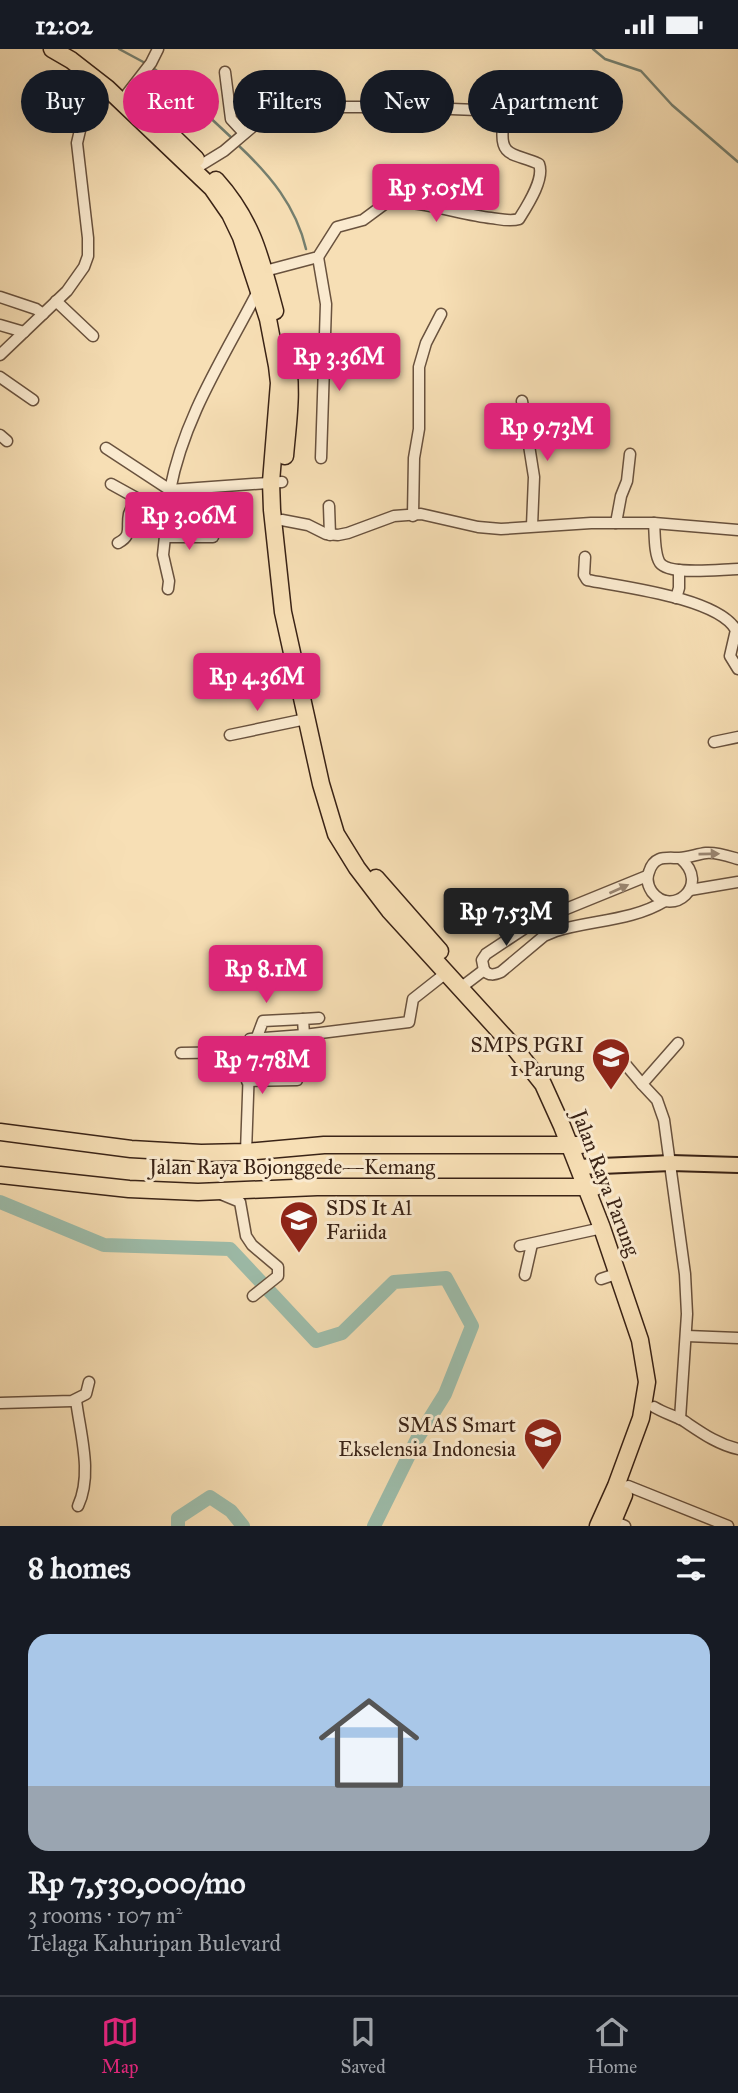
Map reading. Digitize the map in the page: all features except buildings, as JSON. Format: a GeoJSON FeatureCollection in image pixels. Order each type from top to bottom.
{"type":"FeatureCollection","features":[{"type":"Feature","properties":{"kind":"highway","name":"Jalan Raya Parung"},"geometry":{"type":"LineString","coordinates":[[52,49],[84,70]]}},
{"type":"Feature","properties":{"kind":"highway","name":"Jalan Raya Parung"},"geometry":{"type":"LineString","coordinates":[[68,49],[123,91]]}},
{"type":"Feature","properties":{"kind":"highway","name":"Jalan Raya Parung"},"geometry":{"type":"LineString","coordinates":[[109,90],[240,208],[253,234],[265,271],[290,379],[277,482],[294,617],[336,808],[344,830],[365,865],[463,986],[537,1060],[564,1104],[640,1340],[647,1382],[641,1418],[610,1523]]}},
{"type":"Feature","properties":{"kind":"highway","name":"Jalan Raya Parung"},"geometry":{"type":"LineString","coordinates":[[164,133],[198,168],[230,214],[241,237],[268,319],[279,383],[277,571],[306,719],[336,834],[357,868],[389,910],[446,973],[463,986]]}},
{"type":"Feature","properties":{"kind":"highway","name":"Jalan Raya Bojonggede—Kemang"},"geometry":{"type":"LineString","coordinates":[[0,1132],[131,1149],[246,1152],[324,1145],[575,1145]]}},
{"type":"Feature","properties":{"kind":"highway","name":"Jalan Raya Bojonggede—Kemang"},"geometry":{"type":"LineString","coordinates":[[0,1175],[164,1192],[330,1187],[590,1187]]}},
{"type":"Feature","properties":{"kind":"highway","name":"Jalan Raya Parung"},"geometry":{"type":"LineString","coordinates":[[590,1187],[648,1331],[656,1372],[654,1407],[645,1443],[610,1523]]}},
{"type":"Feature","properties":{"kind":"main road"},"geometry":{"type":"LineString","coordinates":[[583,1167],[669,1163],[738,1165]]}},
{"type":"Feature","properties":{"kind":"street"},"geometry":{"type":"LineString","coordinates":[[146,70],[158,49]]}},
{"type":"Feature","properties":{"kind":"street"},"geometry":{"type":"LineString","coordinates":[[225,72],[231,120],[238,140]]}},
{"type":"Feature","properties":{"kind":"street"},"geometry":{"type":"LineString","coordinates":[[198,168],[257,123],[307,120],[346,106],[468,110]]}},
{"type":"Feature","properties":{"kind":"street"},"geometry":{"type":"LineString","coordinates":[[0,355],[79,277],[88,255],[88,227],[77,143],[79,133]]}},
{"type":"Feature","properties":{"kind":"street"},"geometry":{"type":"LineString","coordinates":[[265,271],[313,258],[337,226],[363,220],[386,202],[516,220],[521,216],[542,170],[539,164],[507,152],[501,142],[502,133]]}},
{"type":"Feature","properties":{"kind":"street"},"geometry":{"type":"LineString","coordinates":[[538,181],[550,182]]}},
{"type":"Feature","properties":{"kind":"street"},"geometry":{"type":"LineString","coordinates":[[313,258],[326,304],[321,458]]}},
{"type":"Feature","properties":{"kind":"street"},"geometry":{"type":"LineString","coordinates":[[168,589],[169,581],[163,555],[176,460],[187,427],[258,292]]}},
{"type":"Feature","properties":{"kind":"street"},"geometry":{"type":"LineString","coordinates":[[0,297],[43,314]]}},
{"type":"Feature","properties":{"kind":"street"},"geometry":{"type":"LineString","coordinates":[[56,301],[93,336]]}},
{"type":"Feature","properties":{"kind":"street"},"geometry":{"type":"LineString","coordinates":[[413,516],[414,459],[419,429],[419,367],[426,343],[441,314]]}},
{"type":"Feature","properties":{"kind":"street"},"geometry":{"type":"LineString","coordinates":[[0,325],[24,332]]}},
{"type":"Feature","properties":{"kind":"street"},"geometry":{"type":"LineString","coordinates":[[0,377],[33,400]]}},
{"type":"Feature","properties":{"kind":"street"},"geometry":{"type":"LineString","coordinates":[[522,401],[534,477],[532,526]]}},
{"type":"Feature","properties":{"kind":"street"},"geometry":{"type":"LineString","coordinates":[[106,448],[170,496]]}},
{"type":"Feature","properties":{"kind":"street"},"geometry":{"type":"LineString","coordinates":[[616,523],[627,481],[630,454]]}},
{"type":"Feature","properties":{"kind":"street"},"geometry":{"type":"LineString","coordinates":[[111,484],[135,498],[277,482]]}},
{"type":"Feature","properties":{"kind":"street"},"geometry":{"type":"LineString","coordinates":[[118,543],[126,539],[130,532],[128,518],[135,498]]}},
{"type":"Feature","properties":{"kind":"street"},"geometry":{"type":"LineString","coordinates":[[324,533],[328,506]]}},
{"type":"Feature","properties":{"kind":"street"},"geometry":{"type":"LineString","coordinates":[[282,520],[308,524],[324,533],[348,533],[394,516],[422,514],[478,527],[501,529],[654,523],[738,530]]}},
{"type":"Feature","properties":{"kind":"street"},"geometry":{"type":"LineString","coordinates":[[654,523],[659,561],[664,566],[679,570],[738,569]]}},
{"type":"Feature","properties":{"kind":"street"},"geometry":{"type":"LineString","coordinates":[[166,537],[213,537]]}},
{"type":"Feature","properties":{"kind":"street"},"geometry":{"type":"LineString","coordinates":[[585,557],[585,579],[700,604],[724,618],[734,626],[736,632],[730,656],[738,669]]}},
{"type":"Feature","properties":{"kind":"street"},"geometry":{"type":"LineString","coordinates":[[676,598],[679,570]]}},
{"type":"Feature","properties":{"kind":"street"},"geometry":{"type":"LineString","coordinates":[[230,734],[306,719]]}},
{"type":"Feature","properties":{"kind":"street"},"geometry":{"type":"LineString","coordinates":[[714,742],[738,737]]}},
{"type":"Feature","properties":{"kind":"street"},"geometry":{"type":"LineString","coordinates":[[680,858],[689,866],[693,878],[690,890],[675,901],[665,901],[655,896],[649,887],[647,876],[651,866],[659,859],[709,853],[738,859]]}},
{"type":"Feature","properties":{"kind":"street"},"geometry":{"type":"LineString","coordinates":[[485,972],[482,960],[486,954],[534,922],[647,876]]}},
{"type":"Feature","properties":{"kind":"street"},"geometry":{"type":"LineString","coordinates":[[690,890],[738,883]]}},
{"type":"Feature","properties":{"kind":"street"},"geometry":{"type":"LineString","coordinates":[[463,986],[485,972],[495,975],[501,972],[544,936],[572,926],[650,911],[665,901]]}},
{"type":"Feature","properties":{"kind":"street"},"geometry":{"type":"LineString","coordinates":[[534,922],[544,936]]}},
{"type":"Feature","properties":{"kind":"street"},"geometry":{"type":"LineString","coordinates":[[246,1152],[250,1039],[300,1036],[409,1022],[413,999],[446,973]]}},
{"type":"Feature","properties":{"kind":"street"},"geometry":{"type":"LineString","coordinates":[[257,1037],[263,1021],[318,1018]]}},
{"type":"Feature","properties":{"kind":"street"},"geometry":{"type":"LineString","coordinates":[[247,1081],[297,1080],[303,1019]]}},
{"type":"Feature","properties":{"kind":"street"},"geometry":{"type":"LineString","coordinates":[[642,1084],[678,1043]]}},
{"type":"Feature","properties":{"kind":"street"},"geometry":{"type":"LineString","coordinates":[[610,1047],[657,1100],[664,1120],[685,1274],[687,1336],[676,1418]]}},
{"type":"Feature","properties":{"kind":"street"},"geometry":{"type":"LineString","coordinates":[[181,1053],[248,1052]]}},
{"type":"Feature","properties":{"kind":"street"},"geometry":{"type":"LineString","coordinates":[[221,1191],[223,1197],[240,1202],[246,1236],[252,1245],[278,1268],[278,1276],[253,1296]]}},
{"type":"Feature","properties":{"kind":"street"},"geometry":{"type":"LineString","coordinates":[[520,1246],[603,1228]]}},
{"type":"Feature","properties":{"kind":"street"},"geometry":{"type":"LineString","coordinates":[[525,1275],[532,1244]]}},
{"type":"Feature","properties":{"kind":"street"},"geometry":{"type":"LineString","coordinates":[[601,1279],[619,1273]]}},
{"type":"Feature","properties":{"kind":"street"},"geometry":{"type":"LineString","coordinates":[[687,1336],[738,1338]]}},
{"type":"Feature","properties":{"kind":"street"},"geometry":{"type":"LineString","coordinates":[[0,1403],[76,1400],[87,1391],[89,1382]]}},
{"type":"Feature","properties":{"kind":"street"},"geometry":{"type":"LineString","coordinates":[[76,1400],[85,1480],[78,1506]]}},
{"type":"Feature","properties":{"kind":"street"},"geometry":{"type":"LineString","coordinates":[[654,1407],[718,1443],[738,1449]]}},
{"type":"Feature","properties":{"kind":"street"},"geometry":{"type":"LineString","coordinates":[[628,1486],[729,1526]]}},
{"type":"Feature","properties":{"kind":"waterway"},"geometry":{"type":"LineString","coordinates":[[119,49],[147,64]]}},
{"type":"Feature","properties":{"kind":"waterway"},"geometry":{"type":"LineString","coordinates":[[593,49],[605,59],[641,71],[672,105],[738,162]]}},
{"type":"Feature","properties":{"kind":"waterway"},"geometry":{"type":"LineString","coordinates":[[153,68],[171,81],[234,140]]}},
{"type":"Feature","properties":{"kind":"waterway"},"geometry":{"type":"LineString","coordinates":[[238,145],[261,168],[289,205],[306,249]]}},
{"type":"Feature","properties":{"kind":"waterway"},"geometry":{"type":"LineString","coordinates":[[0,1202],[104,1245],[230,1249],[316,1341],[342,1333],[394,1282],[446,1278],[472,1326],[445,1394],[417,1439],[374,1526]]}},
{"type":"Feature","properties":{"kind":"waterway"},"geometry":{"type":"LineString","coordinates":[[178,1526],[178,1518],[210,1497],[231,1511],[243,1526]]}},
{"type":"Feature","properties":{"kind":"place","name":"SMPS PGRI 1 Parung"},"geometry":{"type":"Point","coordinates":[611,1091]}},
{"type":"Feature","properties":{"kind":"place","name":"SDS It Al Fariida"},"geometry":{"type":"Point","coordinates":[299,1254]}},
{"type":"Feature","properties":{"kind":"place","name":"SMAS Smart Ekselensia Indonesia"},"geometry":{"type":"Point","coordinates":[543,1471]}}]}
